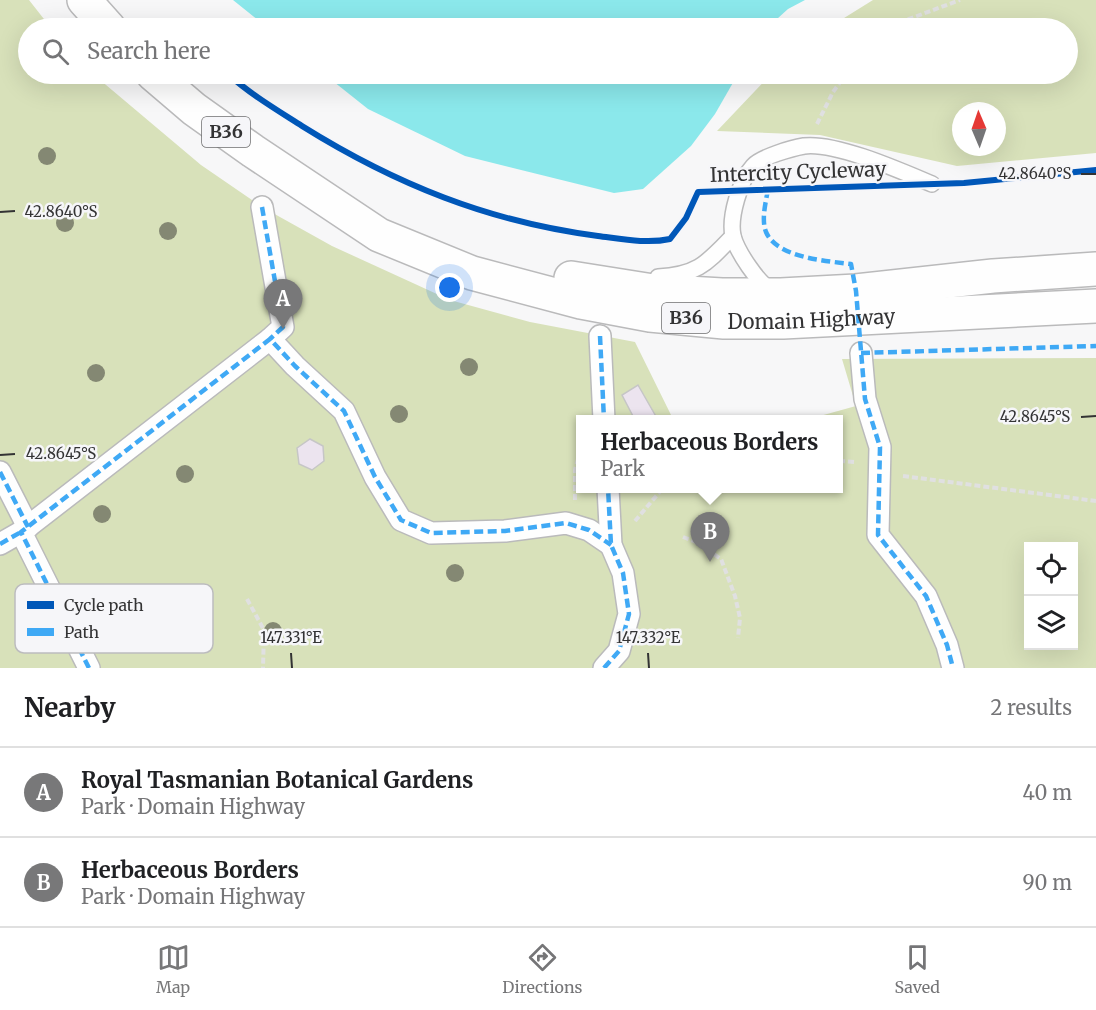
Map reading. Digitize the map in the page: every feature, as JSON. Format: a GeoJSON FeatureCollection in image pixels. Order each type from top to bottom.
{"type":"FeatureCollection","features":[{"type":"Feature","properties":{"kind":"main road"},"geometry":{"type":"LineString","coordinates":[[84,0],[100,18]]}},
{"type":"Feature","properties":{"kind":"main road","name":"Domain Highway"},"geometry":{"type":"LineString","coordinates":[[165,84],[194,109],[253,151],[379,235],[472,273],[580,302],[650,315],[724,322],[783,322],[1096,306]]}},
{"type":"Feature","properties":{"kind":"main road","name":"Domain Highway"},"geometry":{"type":"LineString","coordinates":[[304,184],[478,254],[585,281],[653,291],[722,295],[781,295],[904,287],[993,276],[1096,269]]}},
{"type":"Feature","properties":{"kind":"street"},"geometry":{"type":"LineString","coordinates":[[0,544],[24,530],[283,327],[262,207]]}},
{"type":"Feature","properties":{"kind":"street"},"geometry":{"type":"LineString","coordinates":[[600,336],[604,415]]}},
{"type":"Feature","properties":{"kind":"street"},"geometry":{"type":"LineString","coordinates":[[270,339],[295,366],[344,411],[375,477],[401,520],[431,533],[505,531],[566,523],[589,530],[611,545]]}},
{"type":"Feature","properties":{"kind":"street"},"geometry":{"type":"LineString","coordinates":[[861,353],[865,399],[880,447],[878,535],[926,596],[947,645],[953,668]]}},
{"type":"Feature","properties":{"kind":"street"},"geometry":{"type":"LineString","coordinates":[[0,472],[49,584]]}},
{"type":"Feature","properties":{"kind":"street"},"geometry":{"type":"LineString","coordinates":[[604,668],[619,651],[629,614],[623,573],[611,545],[608,493]]}},
{"type":"Feature","properties":{"kind":"street"},"geometry":{"type":"LineString","coordinates":[[82,653],[89,668]]}},
{"type":"Feature","properties":{"kind":"lane"},"geometry":{"type":"LineString","coordinates":[[781,295],[765,288],[750,269],[734,236],[735,208],[743,180],[754,165],[769,157],[805,146],[838,150],[886,165],[932,184]]}},
{"type":"Feature","properties":{"kind":"lane"},"geometry":{"type":"LineString","coordinates":[[585,281],[678,276],[707,264],[734,236]]}},
{"type":"Feature","properties":{"kind":"path"},"geometry":{"type":"LineString","coordinates":[[912,18],[960,0]]}},
{"type":"Feature","properties":{"kind":"path"},"geometry":{"type":"LineString","coordinates":[[805,146],[839,84]]}},
{"type":"Feature","properties":{"kind":"path"},"geometry":{"type":"LineString","coordinates":[[576,466],[576,526]]}},
{"type":"Feature","properties":{"kind":"path"},"geometry":{"type":"LineString","coordinates":[[880,473],[1096,501]]}},
{"type":"Feature","properties":{"kind":"path"},"geometry":{"type":"LineString","coordinates":[[683,537],[696,542],[721,560],[735,596],[740,618],[738,638]]}},
{"type":"Feature","properties":{"kind":"path"},"geometry":{"type":"LineString","coordinates":[[247,599],[264,630],[263,668]]}},
{"type":"Feature","properties":{"kind":"green space"},"geometry":{"type":"Polygon","coordinates":[[[0,0],[29,0],[43,18],[18,18],[18,84],[105,84],[201,165],[262,207],[332,246],[450,300],[530,322],[635,342],[671,415],[576,415],[576,493],[843,493],[843,415],[823,415],[856,406],[842,359],[1096,358],[1096,668],[0,668],[0,0]]]}},
{"type":"Feature","properties":{"kind":"green space"},"geometry":{"type":"Polygon","coordinates":[[[873,0],[1096,0],[1096,153],[957,166],[820,135],[717,131],[762,84],[1078,84],[1078,18],[844,18],[873,0]]]}},
{"type":"Feature","properties":{"kind":"water"},"geometry":{"type":"Polygon","coordinates":[[[233,0],[805,0],[788,9],[778,18],[256,18],[233,0]]]}},
{"type":"Feature","properties":{"kind":"water"},"geometry":{"type":"Polygon","coordinates":[[[337,84],[732,84],[715,114],[691,146],[643,189],[614,193],[465,156],[368,109],[337,84]]]}},
{"type":"Feature","properties":{"kind":"building"},"geometry":{"type":"Polygon","coordinates":[[[638,385],[655,415],[632,415],[622,395],[638,385]]]}},
{"type":"Feature","properties":{"kind":"building"},"geometry":{"type":"Polygon","coordinates":[[[310,439],[323,446],[324,461],[312,470],[299,464],[297,448],[310,439]]]}},
{"type":"Feature","properties":{"kind":"marked path"},"geometry":{"type":"LineString","coordinates":[[768,189],[764,222],[766,232],[772,241],[781,248],[804,257],[851,264],[856,291],[865,399],[880,447],[878,535],[926,596],[947,645],[953,668]]}},
{"type":"Feature","properties":{"kind":"marked path"},"geometry":{"type":"LineString","coordinates":[[262,207],[283,327],[270,339]]}},
{"type":"Feature","properties":{"kind":"marked path"},"geometry":{"type":"LineString","coordinates":[[600,336],[604,415]]}},
{"type":"Feature","properties":{"kind":"marked path"},"geometry":{"type":"LineString","coordinates":[[47,584],[21,532],[270,339],[295,366],[344,411],[375,477],[401,520],[431,533],[505,531],[566,523],[589,530],[611,545]]}},
{"type":"Feature","properties":{"kind":"marked path"},"geometry":{"type":"LineString","coordinates":[[861,353],[1096,346]]}},
{"type":"Feature","properties":{"kind":"marked path"},"geometry":{"type":"LineString","coordinates":[[0,472],[28,527]]}},
{"type":"Feature","properties":{"kind":"marked path"},"geometry":{"type":"LineString","coordinates":[[604,668],[619,651],[629,614],[623,573],[611,545],[608,493]]}},
{"type":"Feature","properties":{"kind":"marked path"},"geometry":{"type":"LineString","coordinates":[[0,544],[21,532]]}},
{"type":"Feature","properties":{"kind":"marked path"},"geometry":{"type":"LineString","coordinates":[[82,653],[89,668]]}},
{"type":"Feature","properties":{"kind":"cycle path","name":"Intercity Cycleway"},"geometry":{"type":"LineString","coordinates":[[240,84],[337,147],[372,166],[444,198],[519,221],[558,230],[625,240],[670,239],[686,218],[698,192],[964,183],[1096,170]]}},
{"type":"Feature","properties":{"kind":"place","name":"Royal Tasmanian Botanical Gardens"},"geometry":{"type":"Point","coordinates":[283,329]}},
{"type":"Feature","properties":{"kind":"place","name":"Herbaceous Borders"},"geometry":{"type":"Point","coordinates":[710,562]}}]}
